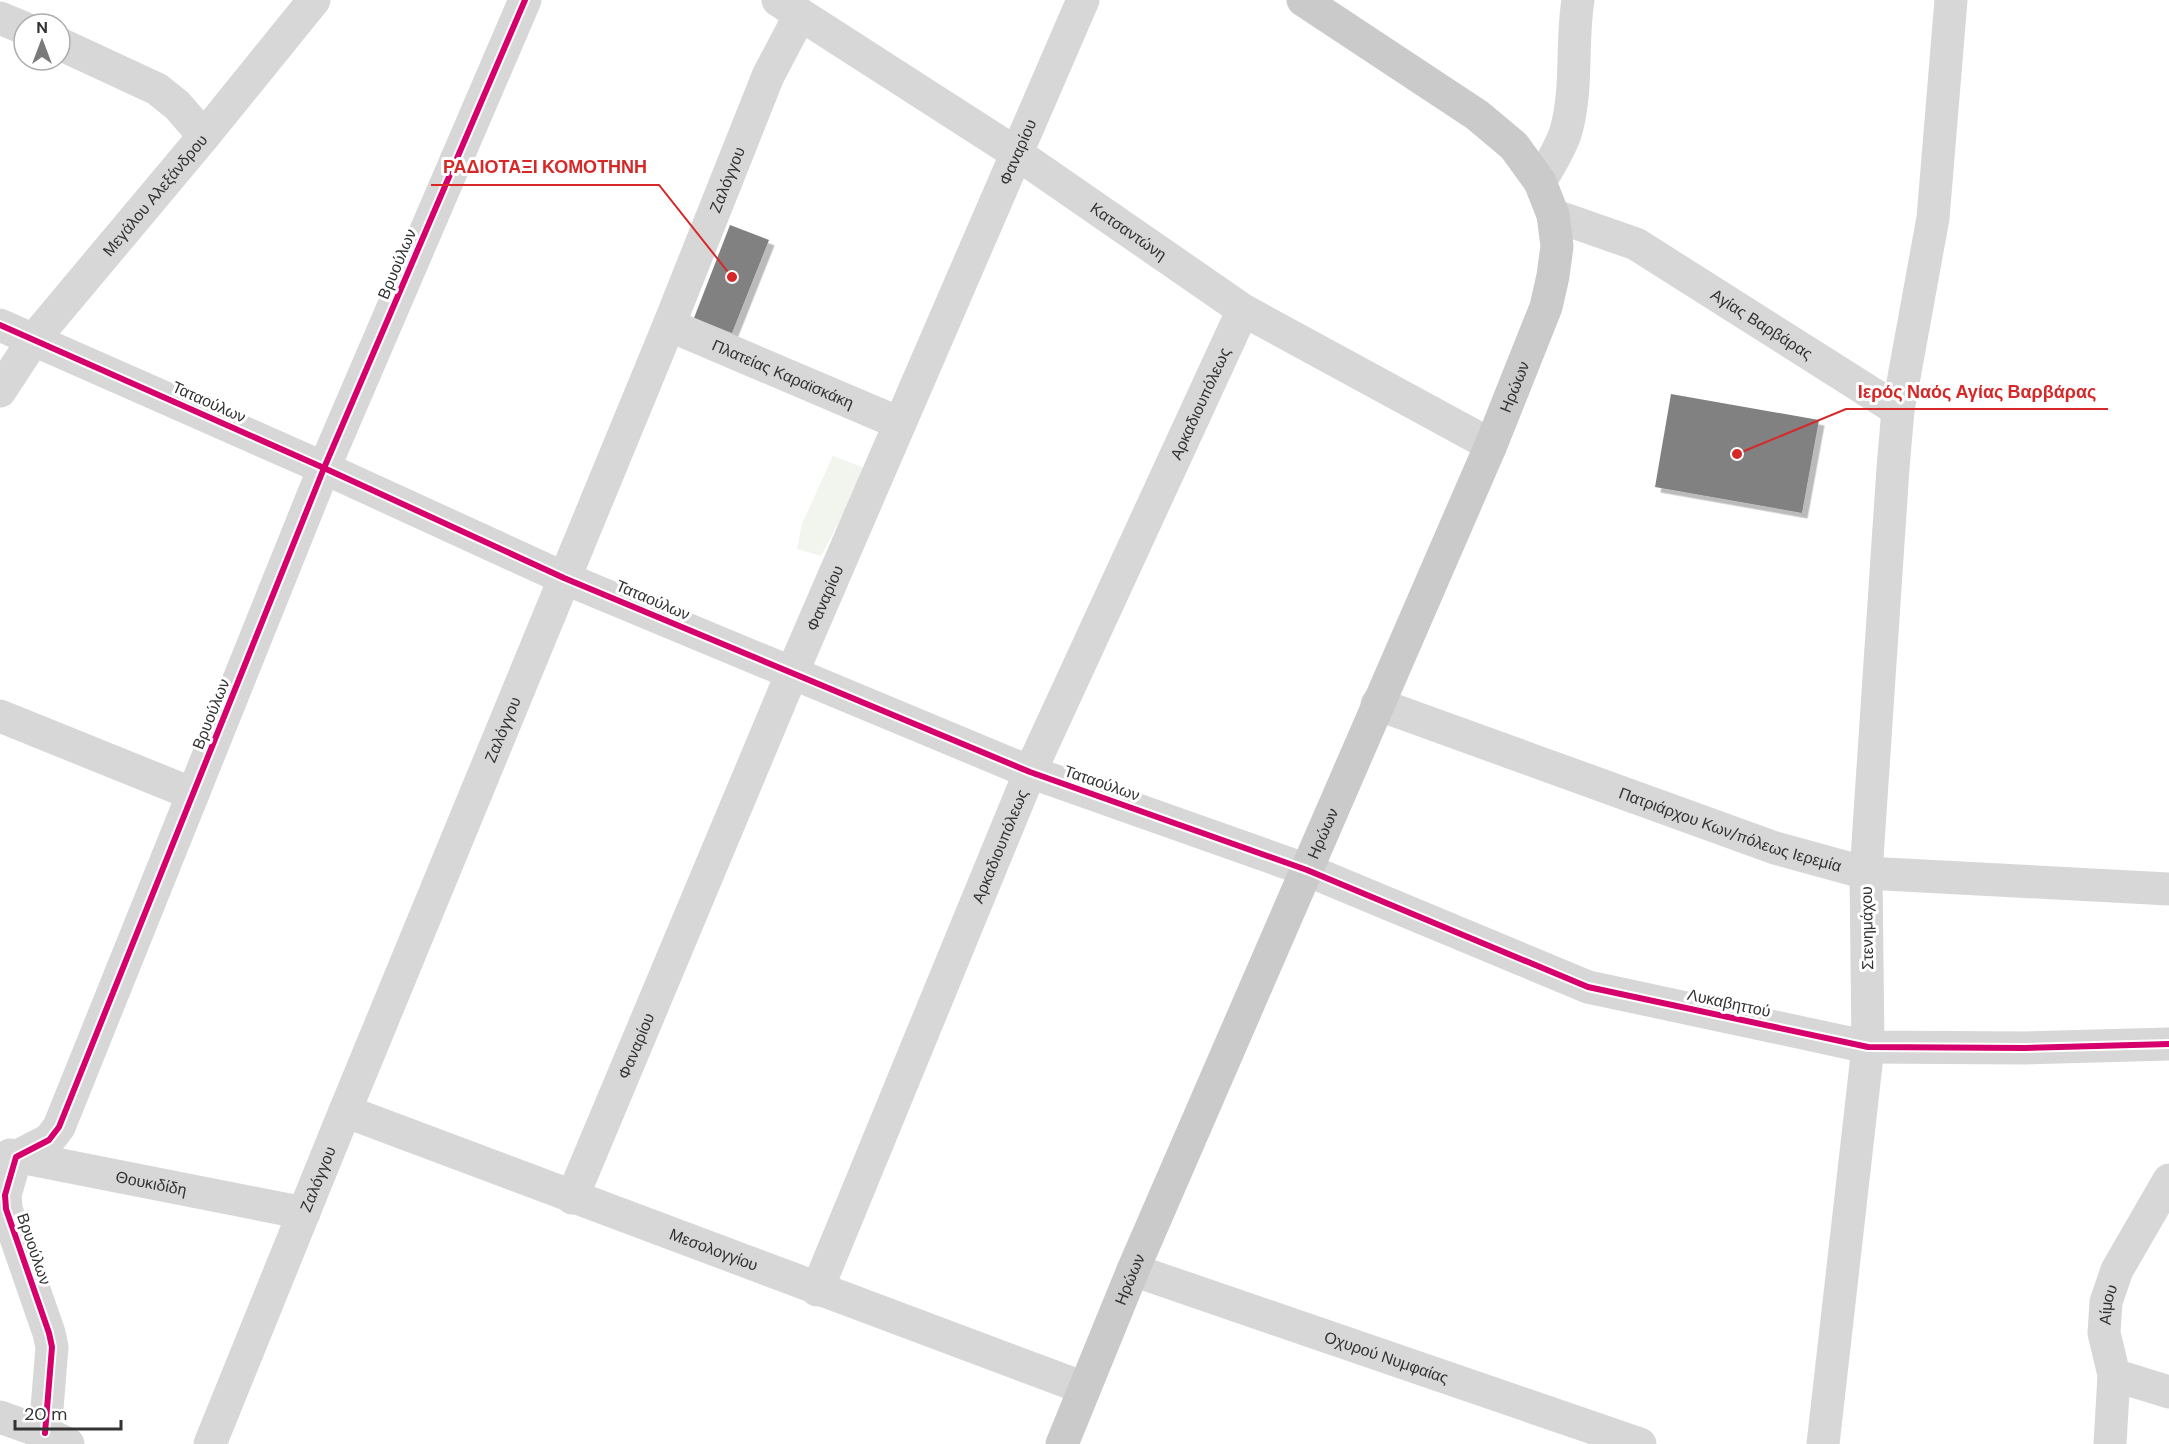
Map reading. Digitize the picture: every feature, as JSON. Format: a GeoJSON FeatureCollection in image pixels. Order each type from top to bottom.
{"type":"FeatureCollection","features":[{"type":"Feature","properties":{"kind":"main road"},"geometry":{"type":"LineString","coordinates":[[1303,0],[1477,114],[1514,146],[1540,182],[1553,215]]}},
{"type":"Feature","properties":{"kind":"main road","name":"Ηρώων"},"geometry":{"type":"LineString","coordinates":[[1062,1444],[1133,1270],[1491,445],[1546,307],[1557,246],[1553,215]]}},
{"type":"Feature","properties":{"kind":"street"},"geometry":{"type":"LineString","coordinates":[[0,5],[3,0]]}},
{"type":"Feature","properties":{"kind":"street","name":"Μεγάλου Αλεξάνδρου"},"geometry":{"type":"LineString","coordinates":[[0,390],[34,339],[314,0]]}},
{"type":"Feature","properties":{"kind":"street","name":"Βρυούλων"},"geometry":{"type":"LineString","coordinates":[[57,1439],[52,1347],[6,1209],[8,1154],[48,1140],[59,1127],[324,468],[525,0]]}},
{"type":"Feature","properties":{"kind":"street","name":"Φαναρίου"},"geometry":{"type":"LineString","coordinates":[[572,1198],[792,673],[1083,0]]}},
{"type":"Feature","properties":{"kind":"street"},"geometry":{"type":"LineString","coordinates":[[1540,182],[1566,132],[1575,74],[1575,19],[1578,0]]}},
{"type":"Feature","properties":{"kind":"street"},"geometry":{"type":"LineString","coordinates":[[1898,410],[1931,230],[1951,0]]}},
{"type":"Feature","properties":{"kind":"street","name":"Κατσαντώνη"},"geometry":{"type":"LineString","coordinates":[[789,8],[1016,153],[1243,310],[1491,445]]}},
{"type":"Feature","properties":{"kind":"street","name":"Ζαλόγγου"},"geometry":{"type":"LineString","coordinates":[[210,1444],[669,325],[768,76],[789,8]]}},
{"type":"Feature","properties":{"kind":"street"},"geometry":{"type":"LineString","coordinates":[[72,49],[157,88],[177,105],[204,136]]}},
{"type":"Feature","properties":{"kind":"street","name":"Αγίας Βαρβάρας"},"geometry":{"type":"LineString","coordinates":[[1553,215],[1636,244],[1898,410]]}},
{"type":"Feature","properties":{"kind":"street","name":"Αρκαδιουπόλεως"},"geometry":{"type":"LineString","coordinates":[[817,1290],[1030,772],[1243,310]]}},
{"type":"Feature","properties":{"kind":"street","name":"Ταταούλων"},"geometry":{"type":"LineString","coordinates":[[0,325],[324,468],[564,578],[1030,772],[1307,870]]}},
{"type":"Feature","properties":{"kind":"street","name":"Πλατείας Καραϊσκάκη"},"geometry":{"type":"LineString","coordinates":[[669,325],[899,423]]}},
{"type":"Feature","properties":{"kind":"street","name":"Στενημάχου"},"geometry":{"type":"LineString","coordinates":[[1823,1444],[1868,1047],[1866,873],[1898,410]]}},
{"type":"Feature","properties":{"kind":"street","name":"Πατριάρχου Κων/πόλεως Ιερεμία"},"geometry":{"type":"LineString","coordinates":[[1377,704],[1775,848],[1866,873],[2169,889]]}},
{"type":"Feature","properties":{"kind":"street"},"geometry":{"type":"LineString","coordinates":[[0,716],[193,794]]}},
{"type":"Feature","properties":{"kind":"street","name":"Λυκαβηττού"},"geometry":{"type":"LineString","coordinates":[[1307,870],[1588,987],[1868,1047],[2025,1048],[2169,1044]]}},
{"type":"Feature","properties":{"kind":"street","name":"Μεσολογγίου"},"geometry":{"type":"LineString","coordinates":[[345,1111],[817,1290],[1084,1388]]}},
{"type":"Feature","properties":{"kind":"street","name":"Θουκιδίδη"},"geometry":{"type":"LineString","coordinates":[[8,1154],[303,1213]]}},
{"type":"Feature","properties":{"kind":"street","name":"Αίμου"},"geometry":{"type":"LineString","coordinates":[[2110,1444],[2114,1375],[2104,1334],[2106,1302],[2116,1270],[2169,1180]]}},
{"type":"Feature","properties":{"kind":"street","name":"Οχυρού Νυμφαίας"},"geometry":{"type":"LineString","coordinates":[[1133,1270],[1640,1444]]}},
{"type":"Feature","properties":{"kind":"street"},"geometry":{"type":"LineString","coordinates":[[2114,1375],[2169,1392]]}},
{"type":"Feature","properties":{"kind":"street"},"geometry":{"type":"LineString","coordinates":[[0,1417],[57,1439]]}},
{"type":"Feature","properties":{"kind":"shaded area"},"geometry":{"type":"Polygon","coordinates":[[[833,456],[867,469],[821,556],[797,549],[802,524],[833,456]]]}},
{"type":"Feature","properties":{"kind":"building"},"geometry":{"type":"Polygon","coordinates":[[[730,225],[769,240],[732,333],[694,318],[730,225]]]}},
{"type":"Feature","properties":{"kind":"building"},"geometry":{"type":"Polygon","coordinates":[[[1671,394],[1819,420],[1802,513],[1655,487],[1671,394]]]}},
{"type":"Feature","properties":{"kind":"cycle path"},"geometry":{"type":"LineString","coordinates":[[45,1433],[52,1347],[6,1209],[5,1195],[16,1157],[49,1140],[59,1127],[324,468],[525,0]]}},
{"type":"Feature","properties":{"kind":"cycle path"},"geometry":{"type":"LineString","coordinates":[[0,325],[324,468],[564,578],[1030,772],[1307,870],[1588,987],[1868,1047],[2025,1048],[2169,1044]]}},
{"type":"Feature","properties":{"kind":"place","name":"ΡΑΔΙΟΤΑΞΙ ΚΟΜΟΤΗΝΗ"},"geometry":{"type":"Point","coordinates":[732,277]}},
{"type":"Feature","properties":{"kind":"place","name":"Ιερός Ναός Αγίας Βαρβάρας"},"geometry":{"type":"Point","coordinates":[1737,454]}}]}
